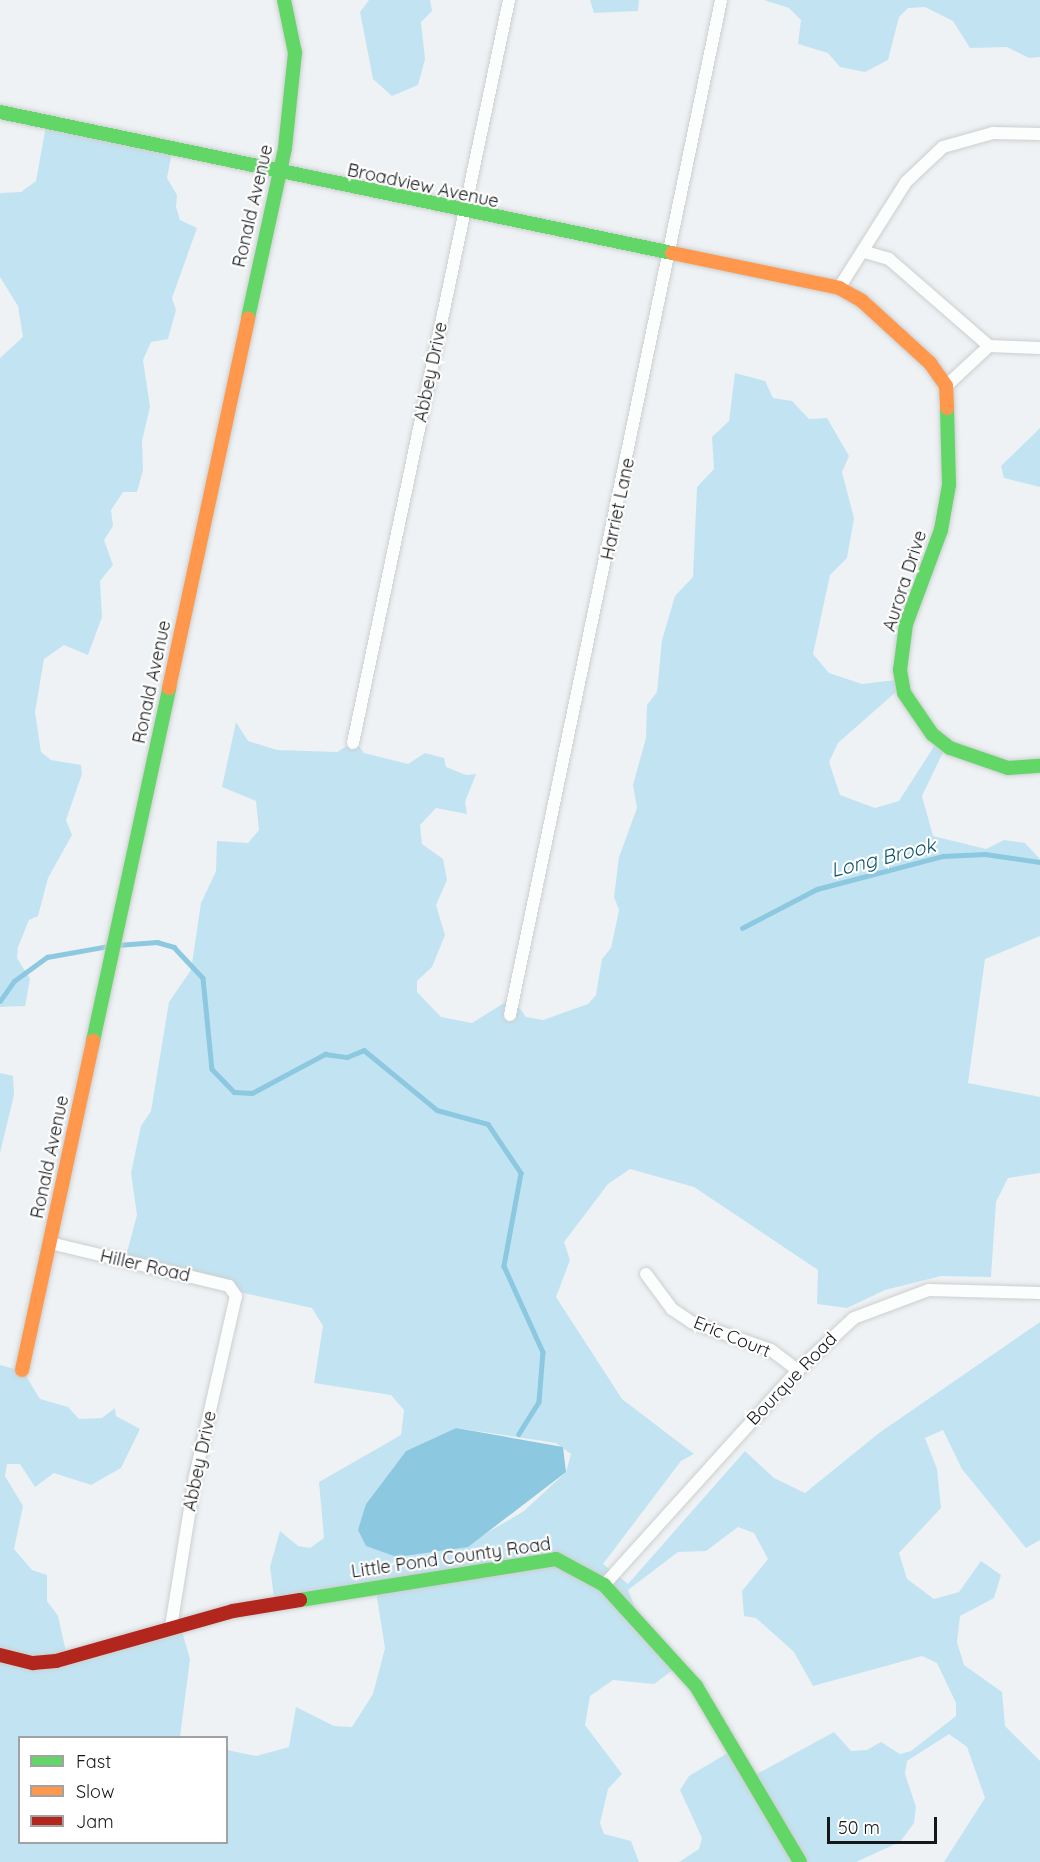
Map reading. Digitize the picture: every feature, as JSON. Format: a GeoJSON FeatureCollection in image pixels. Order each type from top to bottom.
{"type":"FeatureCollection","features":[{"type":"Feature","properties":{"kind":"street","name":"Ronald Avenue"},"geometry":{"type":"LineString","coordinates":[[22,1370],[295,91],[295,53],[284,0]]}},
{"type":"Feature","properties":{"kind":"street","name":"Abbey Drive"},"geometry":{"type":"LineString","coordinates":[[353,743],[509,0]]}},
{"type":"Feature","properties":{"kind":"street","name":"Harriet Lane"},"geometry":{"type":"LineString","coordinates":[[510,1015],[670,256],[721,1]]}},
{"type":"Feature","properties":{"kind":"street","name":"Broadview Avenue"},"geometry":{"type":"LineString","coordinates":[[0,112],[277,174],[670,256],[839,288]]}},
{"type":"Feature","properties":{"kind":"street"},"geometry":{"type":"LineString","coordinates":[[989,346],[946,386],[930,363],[839,288],[865,252],[906,182],[943,147],[993,133],[1040,134]]}},
{"type":"Feature","properties":{"kind":"street"},"geometry":{"type":"LineString","coordinates":[[865,252],[890,259],[989,346],[1040,348]]}},
{"type":"Feature","properties":{"kind":"street","name":"Aurora Drive"},"geometry":{"type":"LineString","coordinates":[[946,386],[949,485],[942,530],[906,624],[901,680],[913,709],[950,748],[1008,768],[1040,766]]}},
{"type":"Feature","properties":{"kind":"street","name":"Hiller Road"},"geometry":{"type":"LineString","coordinates":[[50,1243],[229,1286],[236,1296]]}},
{"type":"Feature","properties":{"kind":"street","name":"Eric Court"},"geometry":{"type":"LineString","coordinates":[[646,1274],[672,1310],[691,1322],[771,1350],[798,1370]]}},
{"type":"Feature","properties":{"kind":"street","name":"Bourque Road"},"geometry":{"type":"LineString","coordinates":[[604,1586],[798,1370],[854,1318],[897,1300],[929,1290],[973,1288],[1040,1293]]}},
{"type":"Feature","properties":{"kind":"street","name":"Abbey Drive"},"geometry":{"type":"LineString","coordinates":[[171,1627],[195,1477],[236,1296]]}},
{"type":"Feature","properties":{"kind":"street","name":"Little Pond County Road"},"geometry":{"type":"LineString","coordinates":[[0,1655],[56,1661],[233,1611],[544,1559],[569,1562],[604,1586],[696,1686],[800,1862]]}},
{"type":"Feature","properties":{"kind":"shaded area"},"geometry":{"type":"Polygon","coordinates":[[[369,0],[430,0],[432,11],[421,22],[425,59],[418,85],[392,96],[373,79],[360,12],[369,0]]]}},
{"type":"Feature","properties":{"kind":"shaded area"},"geometry":{"type":"Polygon","coordinates":[[[590,0],[639,0],[638,11],[594,13],[590,0]]]}},
{"type":"Feature","properties":{"kind":"shaded area"},"geometry":{"type":"Polygon","coordinates":[[[764,0],[1040,0],[1040,57],[1029,58],[1007,47],[970,48],[953,21],[925,7],[908,8],[899,17],[888,60],[865,72],[840,67],[828,53],[798,44],[801,20],[789,8],[764,0]]]}},
{"type":"Feature","properties":{"kind":"shaded area"},"geometry":{"type":"Polygon","coordinates":[[[47,120],[173,147],[167,178],[177,195],[176,207],[180,220],[197,228],[172,298],[176,310],[168,339],[151,342],[143,360],[150,407],[142,441],[143,470],[137,492],[123,492],[111,510],[113,526],[104,540],[113,565],[100,581],[102,617],[88,655],[64,645],[44,659],[35,712],[41,752],[51,760],[81,765],[82,774],[66,820],[72,835],[48,878],[38,916],[29,920],[18,947],[17,958],[30,979],[25,1006],[0,1007],[0,358],[23,337],[18,306],[0,277],[0,193],[21,192],[36,181],[47,120]]]}},
{"type":"Feature","properties":{"kind":"shaded area"},"geometry":{"type":"Polygon","coordinates":[[[735,373],[765,381],[773,398],[792,401],[809,419],[827,418],[849,456],[842,472],[854,518],[847,558],[830,575],[813,654],[829,673],[862,684],[904,679],[905,684],[838,743],[829,762],[840,795],[875,808],[899,801],[940,737],[948,742],[922,796],[933,836],[986,849],[1004,840],[1025,843],[1040,859],[1040,936],[985,959],[968,1083],[1040,1097],[1040,1173],[1008,1178],[996,1202],[991,1277],[941,1276],[885,1290],[847,1308],[817,1304],[818,1270],[694,1187],[630,1169],[608,1184],[564,1242],[570,1260],[556,1297],[622,1399],[694,1454],[681,1461],[603,1564],[628,1584],[745,1451],[774,1478],[805,1493],[879,1433],[1040,1322],[1040,1540],[1026,1548],[962,1469],[943,1430],[925,1438],[937,1469],[941,1508],[899,1553],[907,1579],[934,1599],[959,1592],[981,1561],[1001,1575],[994,1598],[960,1616],[957,1642],[964,1665],[1002,1692],[1005,1726],[1040,1761],[1040,1862],[944,1862],[985,1798],[967,1747],[949,1734],[907,1761],[905,1774],[916,1807],[914,1823],[900,1842],[856,1862],[679,1862],[699,1849],[702,1838],[680,1790],[689,1776],[736,1748],[755,1775],[834,1732],[851,1751],[867,1750],[881,1742],[900,1754],[911,1751],[956,1716],[956,1703],[937,1663],[922,1656],[813,1686],[794,1652],[756,1618],[744,1616],[742,1591],[768,1559],[754,1533],[738,1527],[706,1551],[678,1552],[628,1590],[637,1613],[681,1664],[654,1684],[613,1680],[590,1696],[585,1725],[622,1774],[608,1789],[600,1823],[604,1834],[631,1841],[639,1862],[0,1862],[0,1365],[23,1371],[40,1399],[68,1407],[79,1419],[102,1418],[115,1408],[116,1416],[140,1429],[121,1468],[91,1485],[54,1473],[35,1487],[20,1464],[7,1464],[5,1476],[23,1506],[14,1549],[32,1570],[47,1575],[47,1601],[58,1616],[66,1652],[180,1624],[190,1659],[180,1736],[18,1736],[18,1844],[228,1844],[228,1750],[256,1756],[289,1747],[296,1707],[334,1726],[352,1727],[373,1694],[385,1648],[375,1585],[274,1598],[270,1567],[280,1531],[298,1546],[310,1548],[324,1538],[319,1482],[401,1435],[404,1410],[391,1395],[314,1383],[323,1326],[312,1308],[234,1291],[126,1256],[137,1215],[131,1173],[141,1126],[151,1111],[169,1002],[191,970],[201,903],[216,871],[217,841],[248,843],[259,830],[256,801],[222,787],[236,722],[248,741],[277,750],[337,752],[355,741],[364,753],[408,764],[425,753],[444,758],[446,767],[466,775],[476,774],[465,802],[467,814],[436,808],[420,825],[422,844],[443,859],[447,880],[436,905],[445,935],[432,967],[417,981],[417,992],[441,1017],[472,1023],[512,998],[526,1017],[543,1020],[588,1004],[596,995],[602,959],[611,948],[619,910],[614,897],[619,857],[637,808],[633,785],[646,738],[647,705],[657,692],[662,640],[675,596],[693,577],[697,487],[714,469],[712,437],[729,421],[735,373]],[[456,1428],[406,1451],[366,1504],[466,1545],[524,1511],[566,1472],[571,1454],[556,1443],[456,1428]]]}},
{"type":"Feature","properties":{"kind":"shaded area"},"geometry":{"type":"Polygon","coordinates":[[[1040,428],[1040,487],[1004,478],[1001,466],[1040,428]]]}},
{"type":"Feature","properties":{"kind":"shaded area"},"geometry":{"type":"Polygon","coordinates":[[[0,1073],[13,1076],[14,1095],[0,1153],[0,1073]]]}},
{"type":"Feature","properties":{"kind":"water"},"geometry":{"type":"Polygon","coordinates":[[[456,1428],[563,1447],[566,1472],[468,1547],[397,1557],[366,1546],[358,1530],[366,1504],[406,1451],[456,1428]]]}},
{"type":"Feature","properties":{"kind":"waterway","name":"Long Brook"},"geometry":{"type":"LineString","coordinates":[[742,928],[817,889],[943,856],[985,854],[1040,862]]}},
{"type":"Feature","properties":{"kind":"waterway","name":"Long Brook"},"geometry":{"type":"LineString","coordinates":[[117,945],[157,942],[174,947],[203,978],[212,1069],[234,1092],[252,1093],[325,1054],[347,1057],[364,1050],[437,1110],[488,1124],[521,1173],[504,1266],[543,1352],[539,1402],[519,1434]]}},
{"type":"Feature","properties":{"kind":"waterway","name":"Long Brook"},"geometry":{"type":"LineString","coordinates":[[0,1001],[14,981],[47,957],[109,946]]}},
{"type":"Feature","properties":{"kind":"traffic: fast"},"geometry":{"type":"LineString","coordinates":[[248,318],[285,148],[295,53],[284,0]]}},
{"type":"Feature","properties":{"kind":"traffic: fast"},"geometry":{"type":"LineString","coordinates":[[0,112],[672,253]]}},
{"type":"Feature","properties":{"kind":"traffic: fast"},"geometry":{"type":"LineString","coordinates":[[947,408],[949,485],[941,530],[906,624],[900,670],[904,693],[932,734],[950,748],[1008,768],[1040,766]]}},
{"type":"Feature","properties":{"kind":"traffic: fast"},"geometry":{"type":"LineString","coordinates":[[93,1041],[169,688]]}},
{"type":"Feature","properties":{"kind":"traffic: fast"},"geometry":{"type":"LineString","coordinates":[[300,1600],[556,1559],[604,1585],[696,1686],[800,1862]]}},
{"type":"Feature","properties":{"kind":"traffic: slow"},"geometry":{"type":"LineString","coordinates":[[672,253],[839,288],[862,301],[930,363],[946,386],[947,408]]}},
{"type":"Feature","properties":{"kind":"traffic: slow"},"geometry":{"type":"LineString","coordinates":[[169,688],[248,318]]}},
{"type":"Feature","properties":{"kind":"traffic: slow"},"geometry":{"type":"LineString","coordinates":[[22,1370],[93,1041]]}},
{"type":"Feature","properties":{"kind":"traffic: jam"},"geometry":{"type":"LineString","coordinates":[[0,1655],[33,1663],[56,1661],[233,1611],[300,1600]]}}]}
